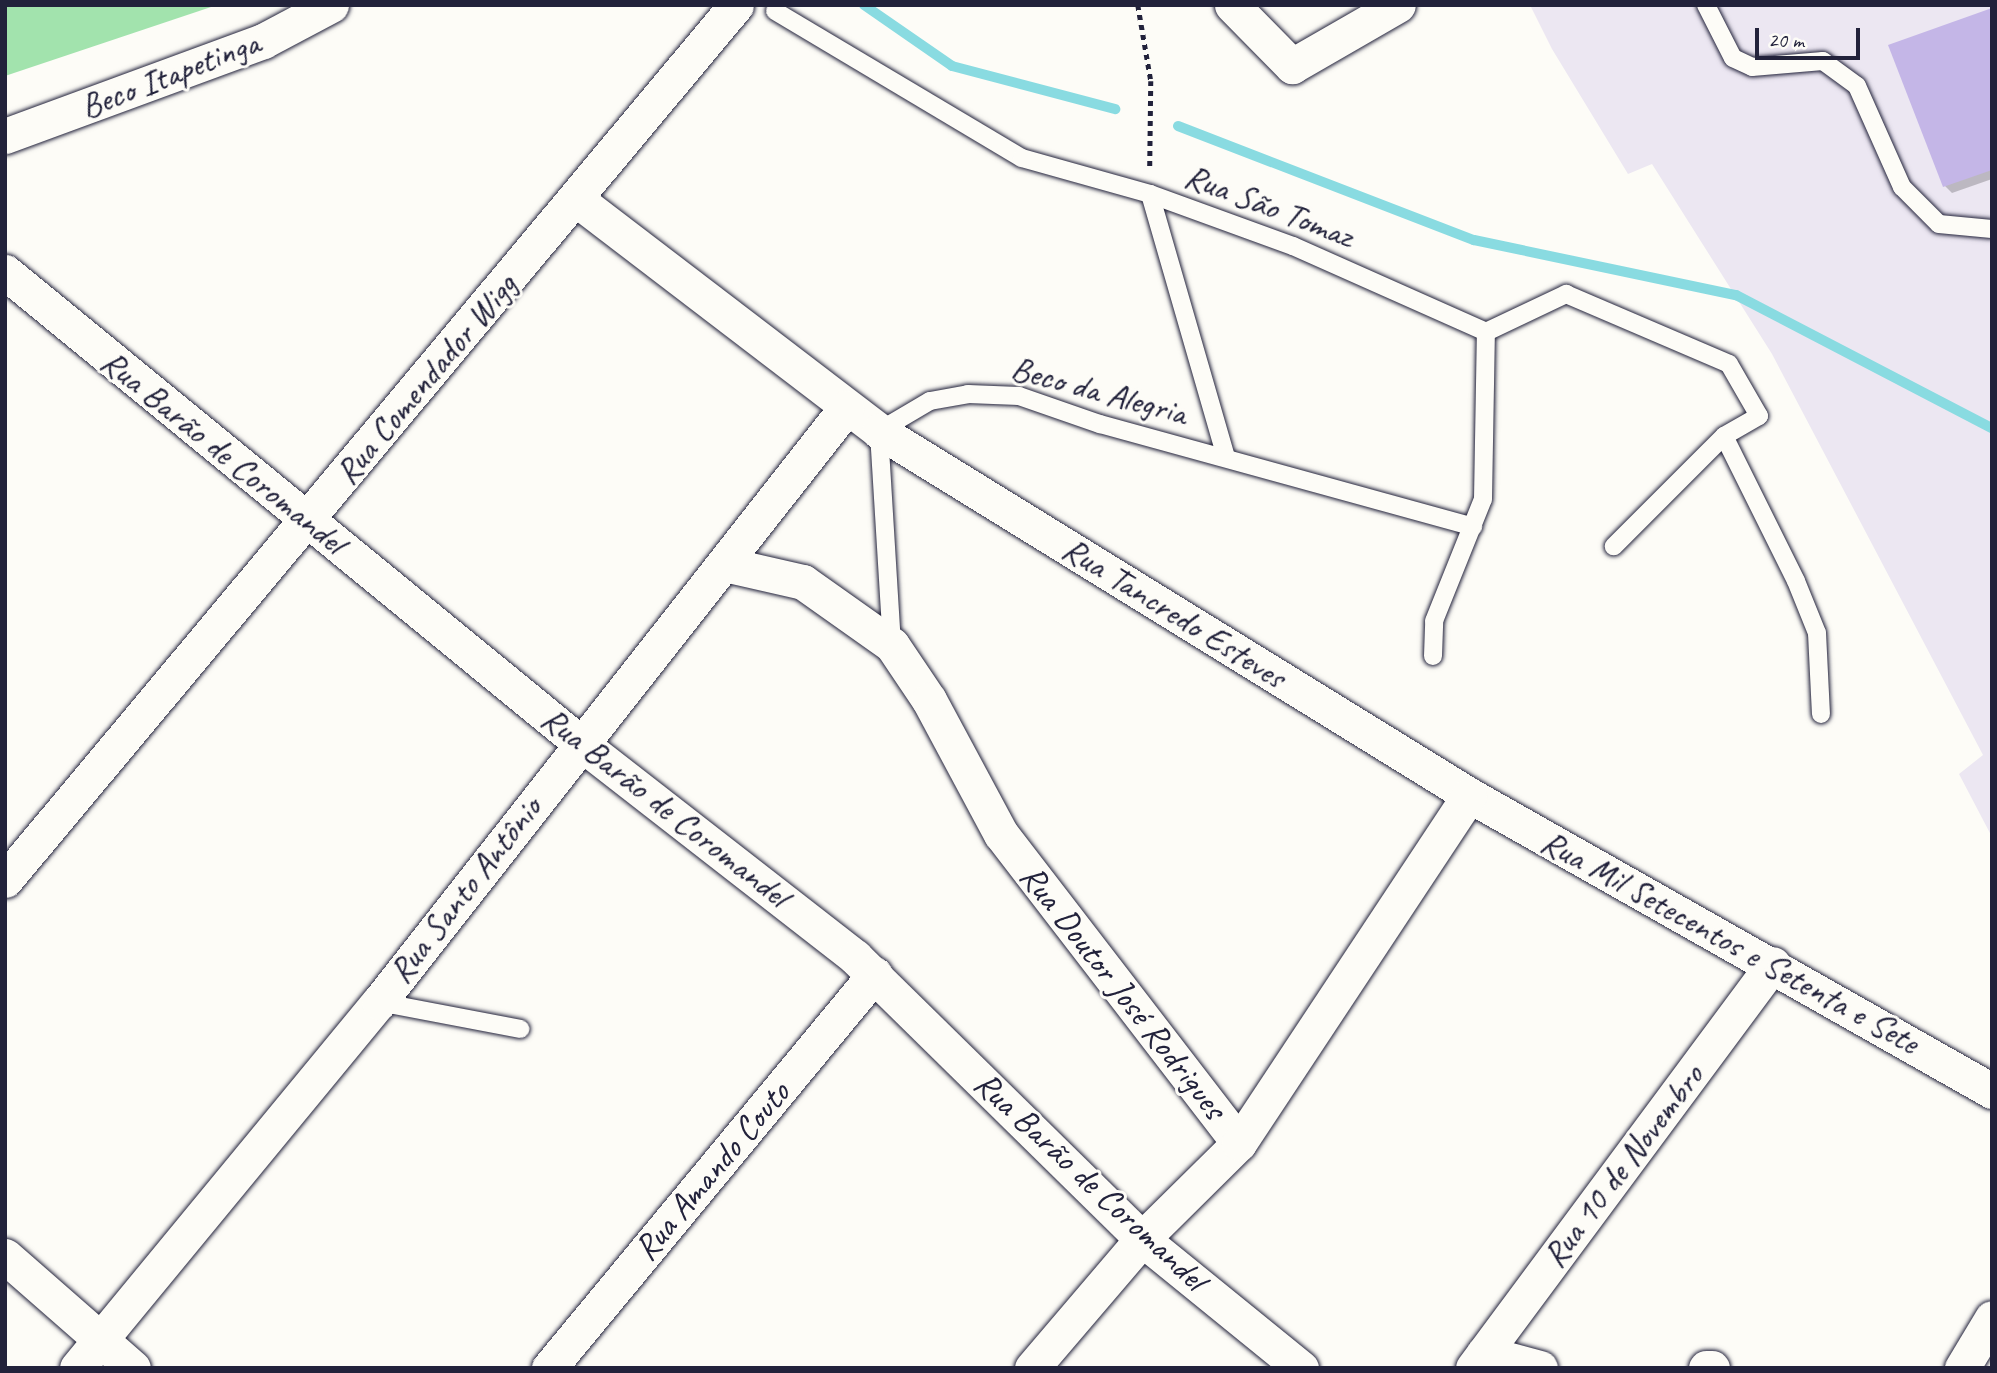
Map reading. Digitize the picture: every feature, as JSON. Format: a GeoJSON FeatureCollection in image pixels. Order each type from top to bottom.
{"type":"FeatureCollection","features":[{"type":"Feature","properties":{"kind":"street","name":"Beco Itapetinga"},"geometry":{"type":"LineString","coordinates":[[5,136],[263,41],[331,5]]}},
{"type":"Feature","properties":{"kind":"street","name":"Rua Comendador Wigg"},"geometry":{"type":"LineString","coordinates":[[5,880],[308,522],[736,5]]}},
{"type":"Feature","properties":{"kind":"street"},"geometry":{"type":"LineString","coordinates":[[1232,5],[1292,66],[1398,5]]}},
{"type":"Feature","properties":{"kind":"street","name":"Rua Tancredo Esteves"},"geometry":{"type":"LineString","coordinates":[[576,199],[846,408],[880,431],[1469,795]]}},
{"type":"Feature","properties":{"kind":"street","name":"Rua Barão de Coromandel"},"geometry":{"type":"LineString","coordinates":[[7,277],[579,742],[875,974],[1142,1239],[1301,1368]]}},
{"type":"Feature","properties":{"kind":"street","name":"Rua Santo Antônio"},"geometry":{"type":"LineString","coordinates":[[77,1368],[379,1002],[579,742],[724,564],[846,408]]}},
{"type":"Feature","properties":{"kind":"street","name":"Rua Doutor José Rodrigues"},"geometry":{"type":"LineString","coordinates":[[724,564],[803,582],[892,645],[929,701],[1001,834],[1239,1143],[1469,795]]}},
{"type":"Feature","properties":{"kind":"street","name":"Rua Mil Setecentos e Setenta e Sete"},"geometry":{"type":"LineString","coordinates":[[1469,795],[1773,964],[1992,1091]]}},
{"type":"Feature","properties":{"kind":"street","name":"Rua 10 de Novembro"},"geometry":{"type":"LineString","coordinates":[[1478,1361],[1773,964]]}},
{"type":"Feature","properties":{"kind":"street","name":"Rua Amando Couto"},"geometry":{"type":"LineString","coordinates":[[549,1368],[875,974]]}},
{"type":"Feature","properties":{"kind":"street"},"geometry":{"type":"LineString","coordinates":[[1032,1368],[1142,1239],[1239,1143]]}},
{"type":"Feature","properties":{"kind":"street"},"geometry":{"type":"LineString","coordinates":[[5,1256],[133,1368]]}},
{"type":"Feature","properties":{"kind":"street"},"geometry":{"type":"LineString","coordinates":[[1962,1368],[1992,1318]]}},
{"type":"Feature","properties":{"kind":"street"},"geometry":{"type":"LineString","coordinates":[[1478,1361],[1540,1368]]}},
{"type":"Feature","properties":{"kind":"street"},"geometry":{"type":"LineString","coordinates":[[1706,1368],[1712,1368]]}},
{"type":"Feature","properties":{"kind":"lane"},"geometry":{"type":"LineString","coordinates":[[1706,5],[1733,58],[1752,66],[1823,61],[1857,86],[1902,187],[1939,224],[1992,229]]}},
{"type":"Feature","properties":{"kind":"lane","name":"Rua São Tomaz"},"geometry":{"type":"LineString","coordinates":[[775,11],[1022,158],[1150,194],[1293,246],[1486,332]]}},
{"type":"Feature","properties":{"kind":"lane"},"geometry":{"type":"LineString","coordinates":[[1150,194],[1226,457]]}},
{"type":"Feature","properties":{"kind":"lane"},"geometry":{"type":"LineString","coordinates":[[1433,656],[1434,621],[1450,573],[1473,527],[1483,499],[1486,332],[1566,294],[1729,363],[1759,415],[1724,436],[1614,546]]}},
{"type":"Feature","properties":{"kind":"lane","name":"Beco da Alegria"},"geometry":{"type":"LineString","coordinates":[[880,431],[930,401],[968,394],[1019,396],[1100,424],[1473,527]]}},
{"type":"Feature","properties":{"kind":"lane"},"geometry":{"type":"LineString","coordinates":[[880,431],[892,645]]}},
{"type":"Feature","properties":{"kind":"lane"},"geometry":{"type":"LineString","coordinates":[[1724,436],[1796,581],[1817,633],[1821,714]]}},
{"type":"Feature","properties":{"kind":"lane"},"geometry":{"type":"LineString","coordinates":[[379,1002],[520,1030]]}},
{"type":"Feature","properties":{"kind":"path"},"geometry":{"type":"LineString","coordinates":[[1138,5],[1151,81],[1150,194]]}},
{"type":"Feature","properties":{"kind":"shaded area"},"geometry":{"type":"Polygon","coordinates":[[[1530,5],[1992,5],[1992,837],[1959,774],[1983,755],[1772,354],[1652,164],[1628,174],[1552,49],[1530,5]]]}},
{"type":"Feature","properties":{"kind":"green space"},"geometry":{"type":"Polygon","coordinates":[[[5,5],[217,5],[5,76],[5,5]]]}},
{"type":"Feature","properties":{"kind":"building"},"geometry":{"type":"Polygon","coordinates":[[[1992,8],[1992,170],[1943,187],[1888,45],[1992,8]]]}},
{"type":"Feature","properties":{"kind":"waterway"},"geometry":{"type":"LineString","coordinates":[[864,5],[952,66],[1115,109]]}},
{"type":"Feature","properties":{"kind":"waterway"},"geometry":{"type":"LineString","coordinates":[[1178,126],[1474,240],[1736,295],[1992,428]]}}]}
